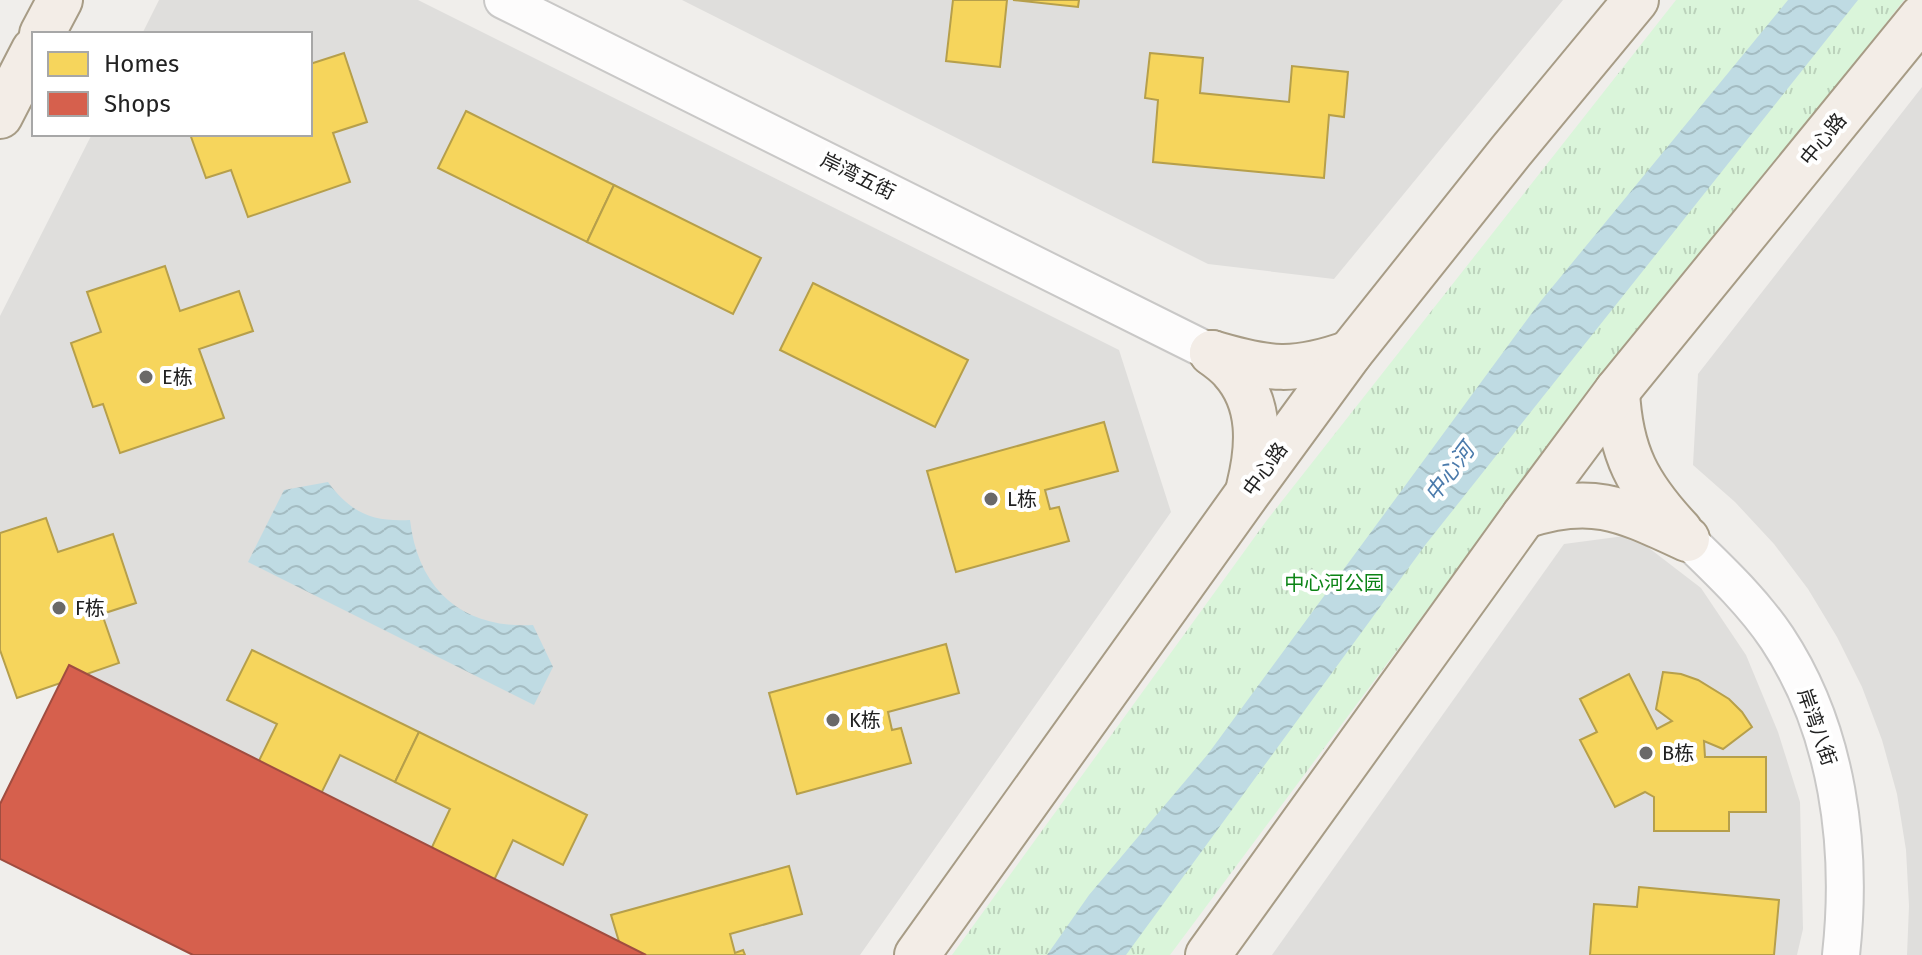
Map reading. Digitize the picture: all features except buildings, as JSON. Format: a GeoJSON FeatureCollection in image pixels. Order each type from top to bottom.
{"type":"FeatureCollection","features":[{"type":"Feature","properties":{"kind":"main road"},"geometry":{"type":"LineString","coordinates":[[43,32],[60,0]]}},
{"type":"Feature","properties":{"kind":"main road","name":"中心路"},"geometry":{"type":"LineString","coordinates":[[917,955],[1350,353],[1636,0]]}},
{"type":"Feature","properties":{"kind":"main road","name":"中心路"},"geometry":{"type":"LineString","coordinates":[[1208,955],[1617,391],[1922,17]]}},
{"type":"Feature","properties":{"kind":"main road"},"geometry":{"type":"LineString","coordinates":[[0,116],[32,54]]}},
{"type":"Feature","properties":{"kind":"main road"},"geometry":{"type":"LineString","coordinates":[[1212,353],[1277,368],[1304,367],[1350,353]]}},
{"type":"Feature","properties":{"kind":"main road"},"geometry":{"type":"LineString","coordinates":[[1212,353],[1232,370],[1251,402],[1257,430],[1255,460],[1247,494]]}},
{"type":"Feature","properties":{"kind":"main road"},"geometry":{"type":"LineString","coordinates":[[1617,391],[1623,441],[1632,463],[1645,488],[1687,539]]}},
{"type":"Feature","properties":{"kind":"main road"},"geometry":{"type":"LineString","coordinates":[[1524,516],[1576,504],[1603,506],[1630,513],[1687,539]]}},
{"type":"Feature","properties":{"kind":"street","name":"岸湾五街"},"geometry":{"type":"LineString","coordinates":[[503,0],[1212,353]]}},
{"type":"Feature","properties":{"kind":"street","name":"岸湾八街"},"geometry":{"type":"LineString","coordinates":[[1687,539],[1741,593],[1776,637],[1797,672],[1813,708],[1832,766],[1841,822],[1845,887],[1841,955]]}},
{"type":"Feature","properties":{"kind":"shaded area"},"geometry":{"type":"Polygon","coordinates":[[[159,0],[418,0],[1119,350],[1171,512],[860,955],[646,955],[0,631],[0,316],[91,136],[312,136],[312,32],[143,32],[159,0]]]}},
{"type":"Feature","properties":{"kind":"shaded area"},"geometry":{"type":"Polygon","coordinates":[[[682,0],[1563,0],[1334,279],[1208,264],[682,0]]]}},
{"type":"Feature","properties":{"kind":"shaded area"},"geometry":{"type":"Polygon","coordinates":[[[1922,87],[1922,955],[1907,955],[1909,906],[1906,850],[1897,794],[1882,740],[1862,687],[1808,589],[1774,544],[1735,502],[1693,465],[1698,374],[1922,87]]]}},
{"type":"Feature","properties":{"kind":"shaded area"},"geometry":{"type":"Polygon","coordinates":[[[1632,535],[1701,588],[1746,655],[1778,732],[1800,802],[1803,929],[1797,955],[1272,955],[1564,544],[1632,535]]]}},
{"type":"Feature","properties":{"kind":"green space","name":"中心河公园"},"geometry":{"type":"Polygon","coordinates":[[[1676,0],[1904,0],[1564,426],[1170,955],[952,955],[1267,520],[1676,0]]]}},
{"type":"Feature","properties":{"kind":"water","name":"中心河"},"geometry":{"type":"Polygon","coordinates":[[[1788,0],[1858,0],[1426,544],[1126,955],[1047,955],[1089,895],[1208,754],[1540,302],[1788,0]]]}},
{"type":"Feature","properties":{"kind":"water"},"geometry":{"type":"Polygon","coordinates":[[[328,482],[345,501],[363,513],[384,519],[410,520],[415,545],[434,585],[465,612],[508,625],[533,625],[553,667],[534,705],[248,562],[284,490],[328,482]]]}},
{"type":"Feature","properties":{"kind":"place","name":"E栋"},"geometry":{"type":"Point","coordinates":[146,377]}},
{"type":"Feature","properties":{"kind":"place","name":"L栋"},"geometry":{"type":"Point","coordinates":[991,499]}},
{"type":"Feature","properties":{"kind":"place","name":"F栋"},"geometry":{"type":"Point","coordinates":[59,608]}},
{"type":"Feature","properties":{"kind":"place","name":"K栋"},"geometry":{"type":"Point","coordinates":[833,720]}},
{"type":"Feature","properties":{"kind":"place","name":"B栋"},"geometry":{"type":"Point","coordinates":[1646,753]}}]}
